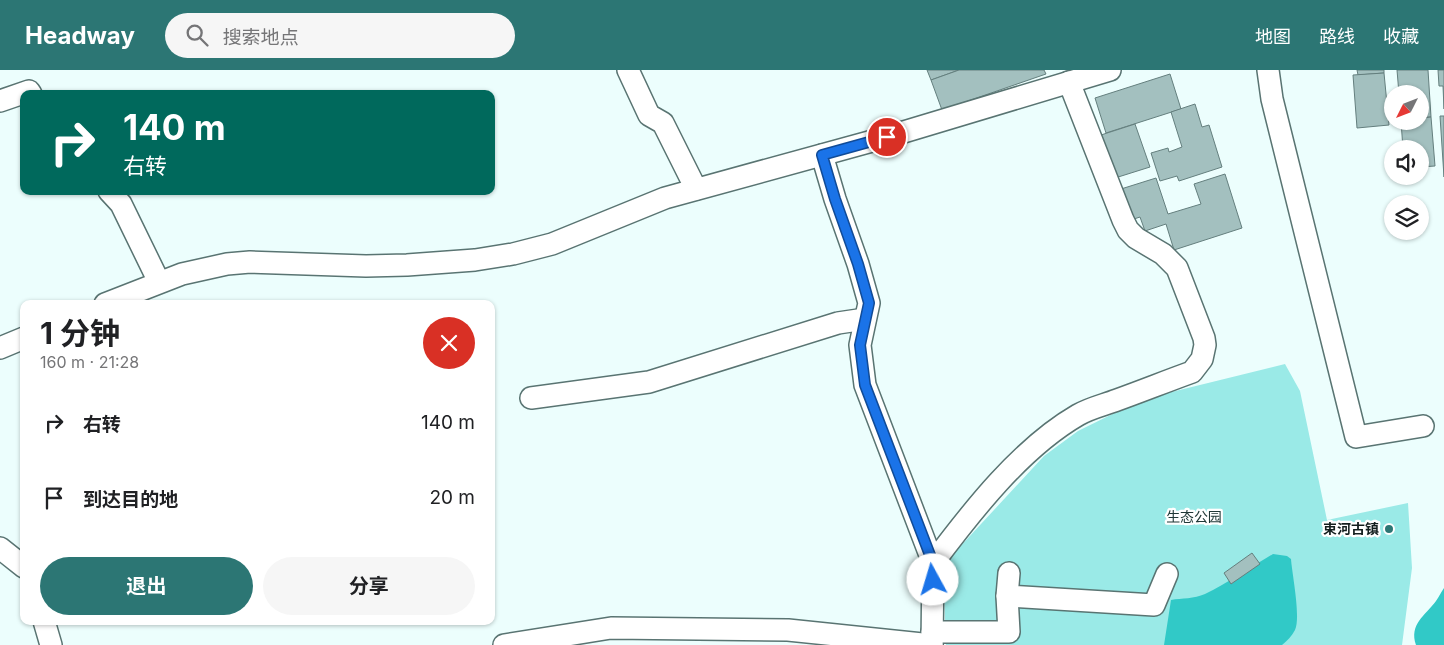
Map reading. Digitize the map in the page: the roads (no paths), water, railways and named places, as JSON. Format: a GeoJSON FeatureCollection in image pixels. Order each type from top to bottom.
{"type":"FeatureCollection","features":[{"type":"Feature","properties":{"kind":"street"},"geometry":{"type":"LineString","coordinates":[[628,70],[649,115],[663,123],[696,189]]}},
{"type":"Feature","properties":{"kind":"street"},"geometry":{"type":"LineString","coordinates":[[115,300],[159,282],[204,268],[250,262],[366,266],[407,265],[474,260],[552,244],[665,198],[887,137],[1110,70]]}},
{"type":"Feature","properties":{"kind":"street"},"geometry":{"type":"LineString","coordinates":[[1268,70],[1272,99],[1356,437],[1423,426]]}},
{"type":"Feature","properties":{"kind":"street"},"geometry":{"type":"LineString","coordinates":[[933,563],[963,523],[992,490],[1054,430],[1080,414],[1192,372],[1198,366],[1204,353],[1204,338],[1177,268],[1163,254],[1136,238],[1122,220],[1069,82]]}},
{"type":"Feature","properties":{"kind":"street"},"geometry":{"type":"LineString","coordinates":[[0,101],[20,94]]}},
{"type":"Feature","properties":{"kind":"street"},"geometry":{"type":"LineString","coordinates":[[822,155],[869,303],[860,345],[865,385],[933,563],[932,641]]}},
{"type":"Feature","properties":{"kind":"street"},"geometry":{"type":"LineString","coordinates":[[113,195],[121,204],[159,282]]}},
{"type":"Feature","properties":{"kind":"street"},"geometry":{"type":"LineString","coordinates":[[531,398],[649,382],[838,323],[865,319]]}},
{"type":"Feature","properties":{"kind":"street"},"geometry":{"type":"LineString","coordinates":[[0,348],[20,340]]}},
{"type":"Feature","properties":{"kind":"street"},"geometry":{"type":"LineString","coordinates":[[0,548],[20,564]]}},
{"type":"Feature","properties":{"kind":"street"},"geometry":{"type":"LineString","coordinates":[[504,645],[611,628],[788,630],[932,641],[1009,632],[1007,596],[1009,573]]}},
{"type":"Feature","properties":{"kind":"street"},"geometry":{"type":"LineString","coordinates":[[1007,596],[1154,605],[1167,574]]}},
{"type":"Feature","properties":{"kind":"street"},"geometry":{"type":"LineString","coordinates":[[45,625],[52,645]]}},
{"type":"Feature","properties":{"kind":"place","name":"束河古镇"},"geometry":{"type":"Point","coordinates":[1389,529]}},
{"type":"Feature","properties":{"kind":"park label","name":"生态公园"},"geometry":{"type":"Point","coordinates":[1194,517]}}]}
